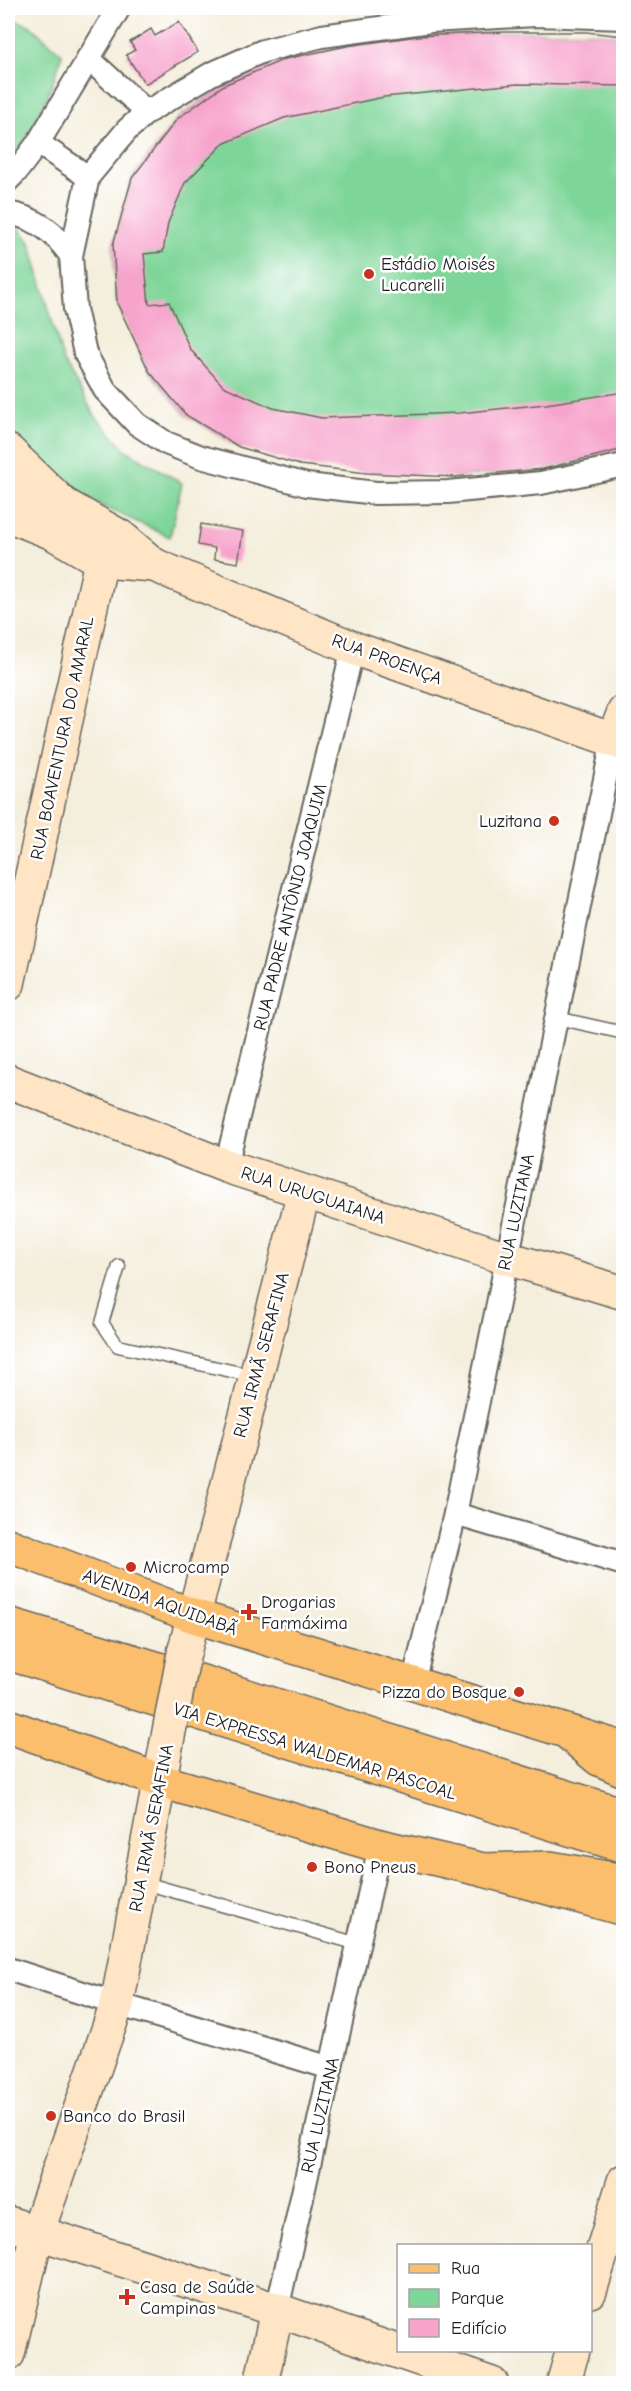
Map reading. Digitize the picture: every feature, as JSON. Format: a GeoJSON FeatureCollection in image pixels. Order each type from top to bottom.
{"type":"FeatureCollection","features":[{"type":"Feature","properties":{"kind":"main road"},"geometry":{"type":"LineString","coordinates":[[8,451],[58,519]]}},
{"type":"Feature","properties":{"kind":"main road","name":"RUA PROENÇA"},"geometry":{"type":"LineString","coordinates":[[8,491],[58,519],[101,561],[153,565],[353,648],[620,732]]}},
{"type":"Feature","properties":{"kind":"main road","name":"RUA PROENÇA"},"geometry":{"type":"LineString","coordinates":[[8,496],[32,519],[58,519]]}},
{"type":"Feature","properties":{"kind":"main road","name":"RUA PROENÇA"},"geometry":{"type":"LineString","coordinates":[[8,515],[58,519],[122,537],[153,565]]}},
{"type":"Feature","properties":{"kind":"main road","name":"RUA BOAVENTURA DO AMARAL"},"geometry":{"type":"LineString","coordinates":[[8,984],[101,561]]}},
{"type":"Feature","properties":{"kind":"main road","name":"RUA URUGUAIANA"},"geometry":{"type":"LineString","coordinates":[[8,1081],[226,1166],[507,1258],[624,1293]]}},
{"type":"Feature","properties":{"kind":"main road","name":"RUA IRMÃ SERAFINA"},"geometry":{"type":"LineString","coordinates":[[8,2354],[22,2228],[117,2004],[184,1653],[304,1192]]}},
{"type":"Feature","properties":{"kind":"main road","name":"AVENIDA AQUIDABÃ"},"geometry":{"type":"LineString","coordinates":[[8,1545],[194,1616],[624,1749]]}},
{"type":"Feature","properties":{"kind":"main road","name":"VIA EXPRESSA WALDEMAR PASCOAL"},"geometry":{"type":"LineString","coordinates":[[8,1624],[196,1680],[624,1815]]}},
{"type":"Feature","properties":{"kind":"main road","name":"VIA EXPRESSA WALDEMAR PASCOAL"},"geometry":{"type":"LineString","coordinates":[[8,1653],[624,1846]]}},
{"type":"Feature","properties":{"kind":"main road"},"geometry":{"type":"LineString","coordinates":[[8,1726],[161,1781],[380,1846],[484,1870],[624,1909]]}},
{"type":"Feature","properties":{"kind":"main road"},"geometry":{"type":"LineString","coordinates":[[567,1732],[599,1759],[624,1770]]}},
{"type":"Feature","properties":{"kind":"main road"},"geometry":{"type":"LineString","coordinates":[[484,1870],[550,1868],[624,1881]]}},
{"type":"Feature","properties":{"kind":"main road"},"geometry":{"type":"LineString","coordinates":[[592,2288],[624,2181]]}},
{"type":"Feature","properties":{"kind":"main road"},"geometry":{"type":"LineString","coordinates":[[22,2228],[397,2351]]}},
{"type":"Feature","properties":{"kind":"main road","name":"RUA LUZITANA"},"geometry":{"type":"LineString","coordinates":[[261,2384],[277,2310]]}},
{"type":"Feature","properties":{"kind":"main road"},"geometry":{"type":"LineString","coordinates":[[399,2352],[492,2384]]}},
{"type":"Feature","properties":{"kind":"main road"},"geometry":{"type":"LineString","coordinates":[[563,2384],[572,2352]]}},
{"type":"Feature","properties":{"kind":"street"},"geometry":{"type":"LineString","coordinates":[[8,180],[38,143],[118,8]]}},
{"type":"Feature","properties":{"kind":"street"},"geometry":{"type":"LineString","coordinates":[[621,16],[535,11],[431,21],[312,39],[263,51],[221,69],[147,112],[127,130],[88,177],[71,256],[75,309],[85,352],[105,390],[137,424],[166,443],[201,457],[307,485],[376,493],[448,492],[541,483],[624,465]]}},
{"type":"Feature","properties":{"kind":"street"},"geometry":{"type":"LineString","coordinates":[[88,58],[147,112]]}},
{"type":"Feature","properties":{"kind":"street"},"geometry":{"type":"LineString","coordinates":[[38,143],[88,177]]}},
{"type":"Feature","properties":{"kind":"street"},"geometry":{"type":"LineString","coordinates":[[8,213],[25,216],[48,228],[71,256]]}},
{"type":"Feature","properties":{"kind":"street","name":"RUA PADRE ANTÔNIO JOAQUIM"},"geometry":{"type":"LineString","coordinates":[[226,1166],[353,648]]}},
{"type":"Feature","properties":{"kind":"street","name":"RUA LUZITANA"},"geometry":{"type":"LineString","coordinates":[[413,1683],[455,1514],[557,1018],[620,732]]}},
{"type":"Feature","properties":{"kind":"street"},"geometry":{"type":"LineString","coordinates":[[455,1514],[624,1564]]}},
{"type":"Feature","properties":{"kind":"street","name":"RUA LUZITANA"},"geometry":{"type":"LineString","coordinates":[[277,2310],[380,1846]]}},
{"type":"Feature","properties":{"kind":"street"},"geometry":{"type":"LineString","coordinates":[[8,1969],[331,2068]]}},
{"type":"Feature","properties":{"kind":"lane"},"geometry":{"type":"LineString","coordinates":[[557,1018],[624,1033]]}},
{"type":"Feature","properties":{"kind":"lane"},"geometry":{"type":"LineString","coordinates":[[119,1266],[102,1323],[118,1346],[256,1376]]}},
{"type":"Feature","properties":{"kind":"lane"},"geometry":{"type":"LineString","coordinates":[[141,1882],[358,1944]]}},
{"type":"Feature","properties":{"kind":"green space"},"geometry":{"type":"Polygon","coordinates":[[[8,18],[29,25],[62,54],[41,111],[8,162],[8,18]]]}},
{"type":"Feature","properties":{"kind":"green space","name":"Estádio Moisés Lucarelli"},"geometry":{"type":"Polygon","coordinates":[[[505,32],[586,32],[623,36],[623,449],[547,468],[455,477],[239,447],[186,415],[149,371],[117,303],[113,245],[132,178],[177,119],[224,85],[295,55],[396,38],[505,32]]]}},
{"type":"Feature","properties":{"kind":"green space"},"geometry":{"type":"Polygon","coordinates":[[[8,224],[18,227],[30,242],[63,360],[95,416],[126,450],[182,483],[170,537],[96,503],[37,459],[8,428],[8,224]]]}},
{"type":"Feature","properties":{"kind":"green space"},"geometry":{"type":"Polygon","coordinates":[[[8,2236],[20,2241],[8,2292],[8,2236]]]}},
{"type":"Feature","properties":{"kind":"building"},"geometry":{"type":"Polygon","coordinates":[[[179,22],[198,52],[145,84],[126,55],[135,50],[130,42],[151,29],[155,36],[179,22]]]}},
{"type":"Feature","properties":{"kind":"building"},"geometry":{"type":"Polygon","coordinates":[[[505,32],[586,32],[624,36],[624,86],[517,84],[384,97],[284,118],[223,144],[185,183],[168,223],[163,252],[144,254],[149,304],[169,302],[190,349],[223,386],[273,408],[322,418],[459,413],[546,404],[624,392],[624,449],[543,469],[455,477],[367,473],[300,465],[239,447],[186,415],[149,371],[117,303],[113,245],[132,178],[177,119],[224,85],[285,59],[347,46],[418,36],[505,32]]]}},
{"type":"Feature","properties":{"kind":"building"},"geometry":{"type":"Polygon","coordinates":[[[201,524],[243,531],[238,563],[214,559],[215,548],[198,545],[201,524]]]}},
{"type":"Feature","properties":{"kind":"place","name":"Estádio Moisés Lucarelli"},"geometry":{"type":"Point","coordinates":[369,274]}},
{"type":"Feature","properties":{"kind":"place","name":"Luzitana"},"geometry":{"type":"Point","coordinates":[554,821]}},
{"type":"Feature","properties":{"kind":"place","name":"Microcamp"},"geometry":{"type":"Point","coordinates":[131,1567]}},
{"type":"Feature","properties":{"kind":"place","name":"Drogarias Farmáxima"},"geometry":{"type":"Point","coordinates":[249,1612]}},
{"type":"Feature","properties":{"kind":"place","name":"Pizza do Bosque"},"geometry":{"type":"Point","coordinates":[519,1692]}},
{"type":"Feature","properties":{"kind":"place","name":"Bono Pneus"},"geometry":{"type":"Point","coordinates":[312,1867]}},
{"type":"Feature","properties":{"kind":"place","name":"Banco do Brasil"},"geometry":{"type":"Point","coordinates":[51,2116]}},
{"type":"Feature","properties":{"kind":"place","name":"Casa de Saúde Campinas"},"geometry":{"type":"Point","coordinates":[127,2297]}}]}
